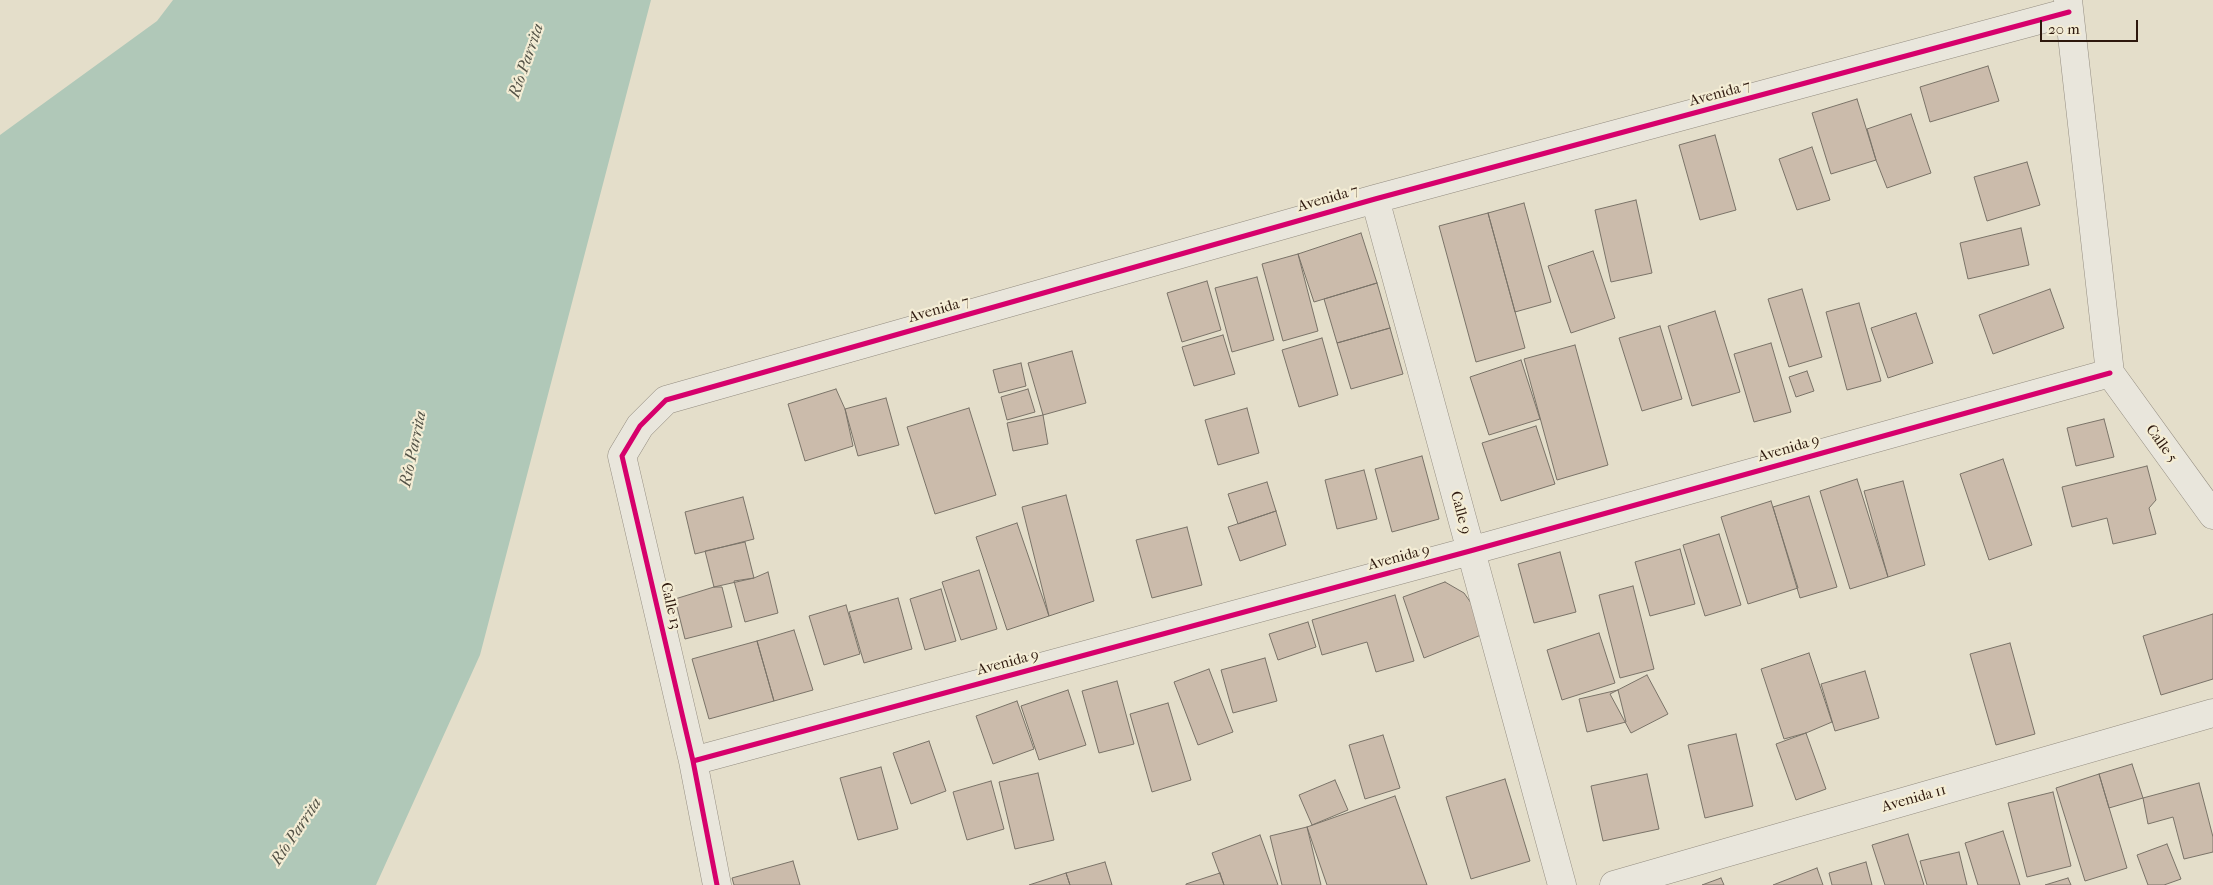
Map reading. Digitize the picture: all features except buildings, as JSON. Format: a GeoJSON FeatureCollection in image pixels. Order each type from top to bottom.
{"type":"FeatureCollection","features":[{"type":"Feature","properties":{"kind":"street","name":"Avenida 7"},"geometry":{"type":"LineString","coordinates":[[622,456],[640,426],[666,400],[1375,199],[2069,6]]}},
{"type":"Feature","properties":{"kind":"street"},"geometry":{"type":"LineString","coordinates":[[2069,6],[2110,373]]}},
{"type":"Feature","properties":{"kind":"street","name":"Calle 9"},"geometry":{"type":"LineString","coordinates":[[1375,199],[1562,885]]}},
{"type":"Feature","properties":{"kind":"street","name":"Calle 5"},"geometry":{"type":"LineString","coordinates":[[2110,373],[2213,515]]}},
{"type":"Feature","properties":{"kind":"street","name":"Avenida 9"},"geometry":{"type":"LineString","coordinates":[[693,761],[1470,551],[2110,373]]}},
{"type":"Feature","properties":{"kind":"street","name":"Calle 13"},"geometry":{"type":"LineString","coordinates":[[622,456],[693,761],[717,885]]}},
{"type":"Feature","properties":{"kind":"street","name":"Avenida 11"},"geometry":{"type":"LineString","coordinates":[[1614,885],[2213,713]]}},
{"type":"Feature","properties":{"kind":"water","name":"Río Parrita"},"geometry":{"type":"Polygon","coordinates":[[[173,0],[651,0],[480,655],[376,885],[0,885],[0,135],[157,21],[173,0]]]}},
{"type":"Feature","properties":{"kind":"cycle path"},"geometry":{"type":"LineString","coordinates":[[717,885],[693,761],[622,456],[640,426],[666,400],[1375,199],[2069,12]]}},
{"type":"Feature","properties":{"kind":"cycle path"},"geometry":{"type":"LineString","coordinates":[[693,761],[1470,551],[2110,373]]}}]}
